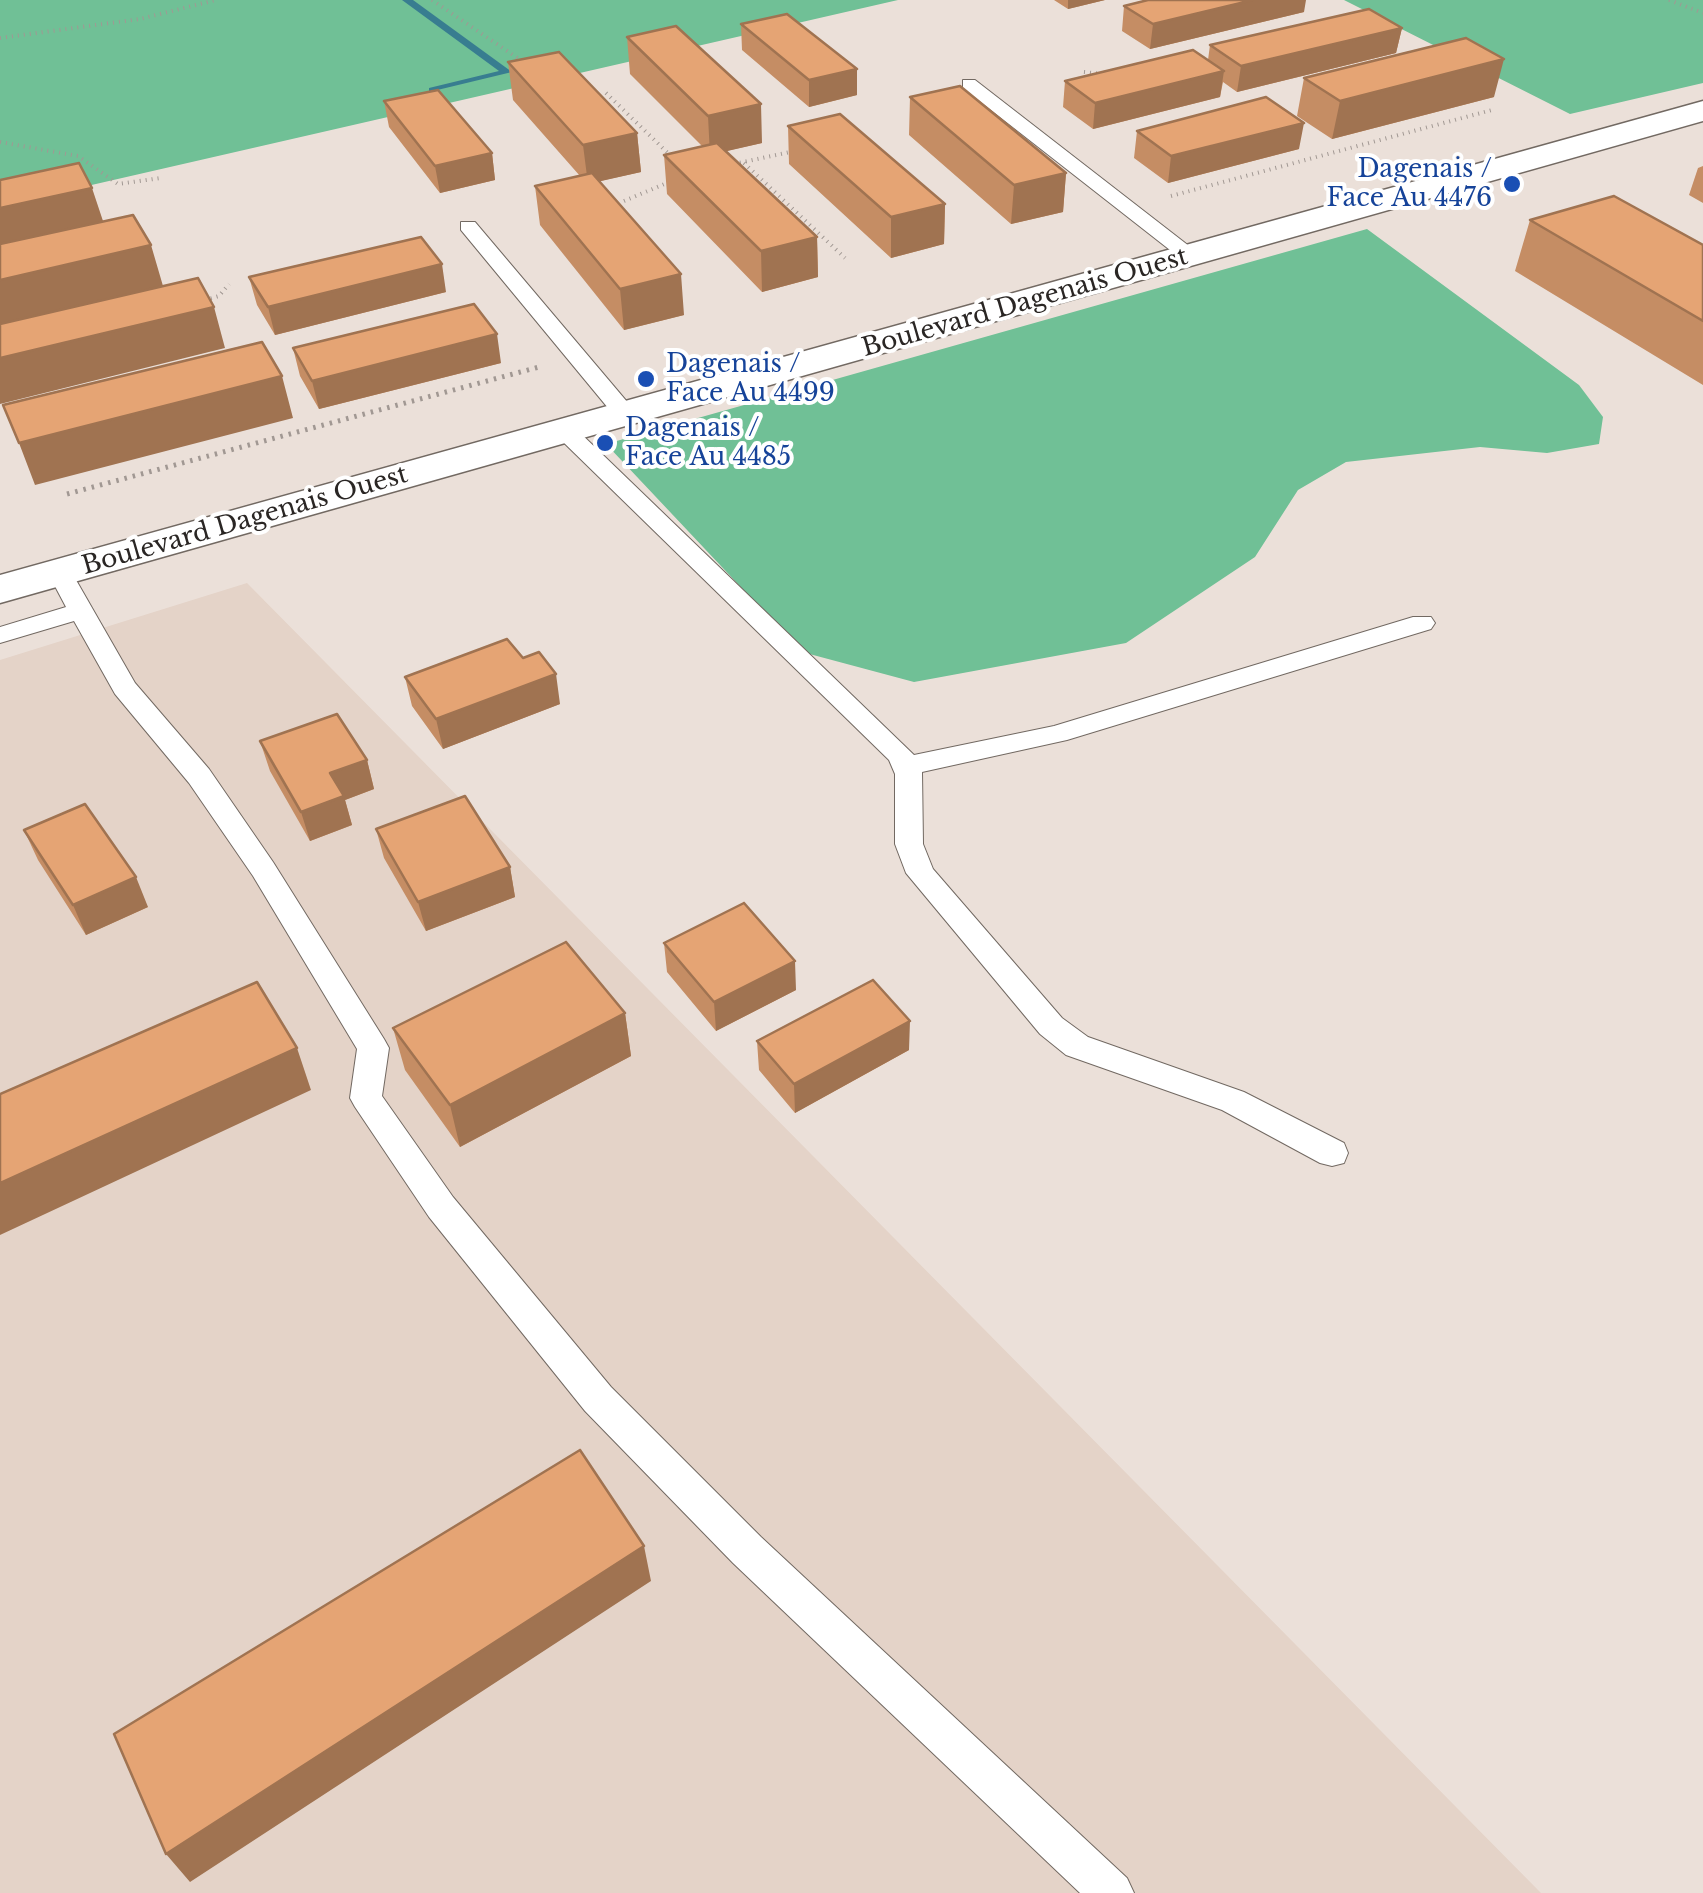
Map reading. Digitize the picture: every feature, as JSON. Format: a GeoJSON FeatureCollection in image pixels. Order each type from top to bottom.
{"type":"FeatureCollection","features":[{"type":"Feature","properties":{"kind":"main road","name":"Boulevard Dagenais Ouest"},"geometry":{"type":"LineString","coordinates":[[0,589],[1703,111]]}},
{"type":"Feature","properties":{"kind":"lane"},"geometry":{"type":"LineString","coordinates":[[969,84],[1191,257]]}},
{"type":"Feature","properties":{"kind":"lane"},"geometry":{"type":"LineString","coordinates":[[468,226],[626,416]]}},
{"type":"Feature","properties":{"kind":"lane"},"geometry":{"type":"LineString","coordinates":[[566,432],[908,766],[907,830],[920,874],[1050,1026],[1078,1046],[1233,1101],[1332,1154]]}},
{"type":"Feature","properties":{"kind":"lane"},"geometry":{"type":"LineString","coordinates":[[60,572],[124,688],[200,776],[292,915],[373,1048],[366,1098],[427,1190],[598,1399],[747,1550],[1112,1893]]}},
{"type":"Feature","properties":{"kind":"lane"},"geometry":{"type":"LineString","coordinates":[[0,635],[81,611]]}},
{"type":"Feature","properties":{"kind":"lane"},"geometry":{"type":"LineString","coordinates":[[908,766],[1058,734],[1422,622]]}},
{"type":"Feature","properties":{"kind":"path"},"geometry":{"type":"LineString","coordinates":[[0,38],[140,19],[216,0]]}},
{"type":"Feature","properties":{"kind":"path"},"geometry":{"type":"LineString","coordinates":[[432,0],[519,59]]}},
{"type":"Feature","properties":{"kind":"path"},"geometry":{"type":"LineString","coordinates":[[1669,0],[1703,14]]}},
{"type":"Feature","properties":{"kind":"path"},"geometry":{"type":"LineString","coordinates":[[1084,72],[1104,75]]}},
{"type":"Feature","properties":{"kind":"path"},"geometry":{"type":"LineString","coordinates":[[606,92],[676,161]]}},
{"type":"Feature","properties":{"kind":"path"},"geometry":{"type":"LineString","coordinates":[[1167,197],[1492,110]]}},
{"type":"Feature","properties":{"kind":"path"},"geometry":{"type":"LineString","coordinates":[[0,142],[78,156],[118,184],[162,178]]}},
{"type":"Feature","properties":{"kind":"path"},"geometry":{"type":"LineString","coordinates":[[722,167],[804,149]]}},
{"type":"Feature","properties":{"kind":"path"},"geometry":{"type":"LineString","coordinates":[[743,162],[845,258]]}},
{"type":"Feature","properties":{"kind":"path"},"geometry":{"type":"LineString","coordinates":[[624,201],[685,176]]}},
{"type":"Feature","properties":{"kind":"path"},"geometry":{"type":"LineString","coordinates":[[191,304],[219,296],[229,284]]}},
{"type":"Feature","properties":{"kind":"path"},"geometry":{"type":"LineString","coordinates":[[67,494],[551,364]]}},
{"type":"Feature","properties":{"kind":"shaded area"},"geometry":{"type":"Polygon","coordinates":[[[247,583],[1541,1893],[0,1893],[0,660],[247,583]]]}},
{"type":"Feature","properties":{"kind":"green space"},"geometry":{"type":"Polygon","coordinates":[[[0,0],[898,0],[0,206],[0,0]]]}},
{"type":"Feature","properties":{"kind":"green space"},"geometry":{"type":"Polygon","coordinates":[[[1344,0],[1703,0],[1703,83],[1570,114],[1344,0]]]}},
{"type":"Feature","properties":{"kind":"green space"},"geometry":{"type":"Polygon","coordinates":[[[1367,229],[1579,385],[1603,417],[1599,444],[1547,453],[1480,447],[1346,462],[1298,490],[1255,557],[1126,643],[914,682],[802,652],[606,444],[1367,229]]]}},
{"type":"Feature","properties":{"kind":"building"},"geometry":{"type":"Polygon","coordinates":[[[1148,0],[1253,0],[1153,24],[1124,6],[1148,0]]]}},
{"type":"Feature","properties":{"kind":"building"},"geometry":{"type":"Polygon","coordinates":[[[1369,9],[1402,28],[1241,66],[1210,45],[1369,9]]]}},
{"type":"Feature","properties":{"kind":"building"},"geometry":{"type":"Polygon","coordinates":[[[787,14],[857,69],[809,80],[741,24],[787,14]]]}},
{"type":"Feature","properties":{"kind":"building"},"geometry":{"type":"Polygon","coordinates":[[[676,26],[761,104],[708,116],[627,37],[676,26]]]}},
{"type":"Feature","properties":{"kind":"building"},"geometry":{"type":"Polygon","coordinates":[[[1466,38],[1504,59],[1340,101],[1304,78],[1466,38]]]}},
{"type":"Feature","properties":{"kind":"building"},"geometry":{"type":"Polygon","coordinates":[[[1193,50],[1224,71],[1095,103],[1065,81],[1193,50]]]}},
{"type":"Feature","properties":{"kind":"building"},"geometry":{"type":"Polygon","coordinates":[[[559,52],[637,133],[583,145],[508,62],[559,52]]]}},
{"type":"Feature","properties":{"kind":"building"},"geometry":{"type":"Polygon","coordinates":[[[960,86],[1066,173],[1014,185],[910,97],[960,86]]]}},
{"type":"Feature","properties":{"kind":"building"},"geometry":{"type":"Polygon","coordinates":[[[438,90],[492,153],[435,166],[384,101],[438,90]]]}},
{"type":"Feature","properties":{"kind":"building"},"geometry":{"type":"Polygon","coordinates":[[[1266,97],[1304,123],[1171,156],[1137,131],[1266,97]]]}},
{"type":"Feature","properties":{"kind":"building"},"geometry":{"type":"Polygon","coordinates":[[[840,114],[945,204],[891,217],[788,126],[840,114]]]}},
{"type":"Feature","properties":{"kind":"building"},"geometry":{"type":"Polygon","coordinates":[[[717,143],[817,237],[761,251],[664,155],[717,143]]]}},
{"type":"Feature","properties":{"kind":"building"},"geometry":{"type":"Polygon","coordinates":[[[79,163],[92,188],[0,208],[0,180],[79,163]]]}},
{"type":"Feature","properties":{"kind":"building"},"geometry":{"type":"Polygon","coordinates":[[[592,173],[681,274],[620,289],[535,186],[592,173]]]}},
{"type":"Feature","properties":{"kind":"building"},"geometry":{"type":"Polygon","coordinates":[[[1614,196],[1703,245],[1703,321],[1530,220],[1614,196]]]}},
{"type":"Feature","properties":{"kind":"building"},"geometry":{"type":"Polygon","coordinates":[[[133,215],[151,245],[0,280],[0,244],[133,215]]]}},
{"type":"Feature","properties":{"kind":"building"},"geometry":{"type":"Polygon","coordinates":[[[421,237],[442,264],[268,307],[249,277],[421,237]]]}},
{"type":"Feature","properties":{"kind":"building"},"geometry":{"type":"Polygon","coordinates":[[[198,278],[214,307],[0,358],[0,324],[198,278]]]}},
{"type":"Feature","properties":{"kind":"building"},"geometry":{"type":"Polygon","coordinates":[[[474,304],[497,334],[312,381],[293,348],[474,304]]]}},
{"type":"Feature","properties":{"kind":"building"},"geometry":{"type":"Polygon","coordinates":[[[262,342],[282,376],[19,443],[3,405],[262,342]]]}},
{"type":"Feature","properties":{"kind":"building"},"geometry":{"type":"Polygon","coordinates":[[[507,639],[523,658],[539,652],[556,674],[436,719],[405,677],[507,639]]]}},
{"type":"Feature","properties":{"kind":"building"},"geometry":{"type":"Polygon","coordinates":[[[337,714],[367,760],[330,773],[344,796],[301,812],[260,741],[337,714]]]}},
{"type":"Feature","properties":{"kind":"building"},"geometry":{"type":"Polygon","coordinates":[[[465,796],[510,867],[418,902],[376,829],[465,796]]]}},
{"type":"Feature","properties":{"kind":"building"},"geometry":{"type":"Polygon","coordinates":[[[85,804],[136,877],[73,905],[24,830],[85,804]]]}},
{"type":"Feature","properties":{"kind":"building"},"geometry":{"type":"Polygon","coordinates":[[[744,903],[795,961],[714,1002],[664,943],[744,903]]]}},
{"type":"Feature","properties":{"kind":"building"},"geometry":{"type":"Polygon","coordinates":[[[566,942],[625,1013],[450,1105],[393,1028],[566,942]]]}},
{"type":"Feature","properties":{"kind":"building"},"geometry":{"type":"Polygon","coordinates":[[[873,980],[910,1021],[794,1084],[757,1041],[873,980]]]}},
{"type":"Feature","properties":{"kind":"building"},"geometry":{"type":"Polygon","coordinates":[[[257,982],[297,1048],[0,1183],[0,1094],[257,982]]]}},
{"type":"Feature","properties":{"kind":"building"},"geometry":{"type":"Polygon","coordinates":[[[580,1450],[644,1546],[166,1854],[114,1734],[580,1450]]]}},
{"type":"Feature","properties":{"kind":"waterway"},"geometry":{"type":"LineString","coordinates":[[407,0],[507,72],[433,90]]}},
{"type":"Feature","properties":{"kind":"place","name":"Dagenais / Face Au 4476"},"geometry":{"type":"Point","coordinates":[1512,184]}},
{"type":"Feature","properties":{"kind":"place","name":"Dagenais / Face Au 4499"},"geometry":{"type":"Point","coordinates":[646,379]}},
{"type":"Feature","properties":{"kind":"place","name":"Dagenais / Face Au 4485"},"geometry":{"type":"Point","coordinates":[605,443]}}]}
